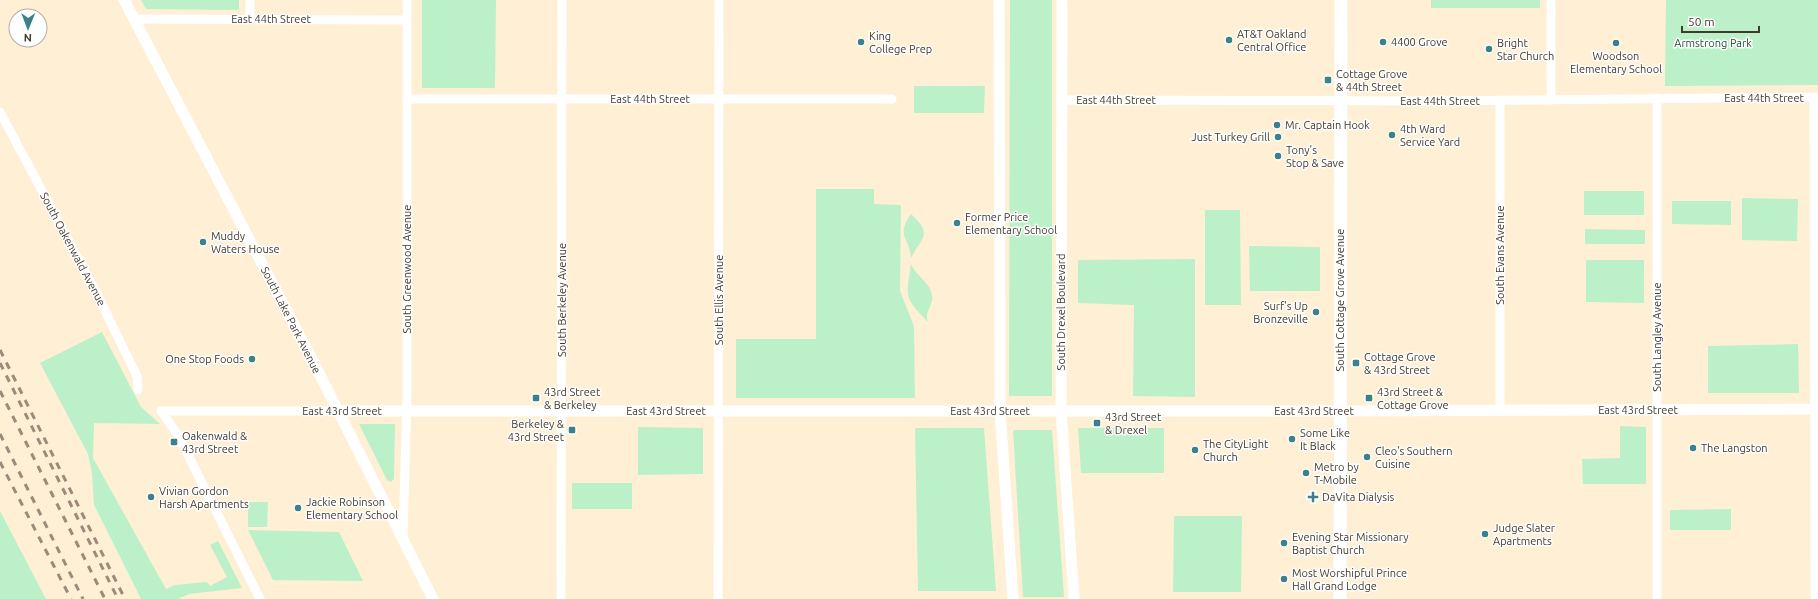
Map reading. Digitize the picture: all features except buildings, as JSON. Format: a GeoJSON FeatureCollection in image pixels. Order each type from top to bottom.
{"type":"FeatureCollection","features":[{"type":"Feature","properties":{"kind":"main road","name":"South Cottage Grove Avenue"},"geometry":{"type":"LineString","coordinates":[[1340,599],[1341,0]]}},
{"type":"Feature","properties":{"kind":"street","name":"South Lake Park Avenue"},"geometry":{"type":"LineString","coordinates":[[124,0],[338,411],[433,599]]}},
{"type":"Feature","properties":{"kind":"street"},"geometry":{"type":"LineString","coordinates":[[250,0],[250,19]]}},
{"type":"Feature","properties":{"kind":"street","name":"South Greenwood Avenue"},"geometry":{"type":"LineString","coordinates":[[403,538],[406,411],[408,99],[407,0]]}},
{"type":"Feature","properties":{"kind":"street","name":"South Berkeley Avenue"},"geometry":{"type":"LineString","coordinates":[[561,599],[562,0]]}},
{"type":"Feature","properties":{"kind":"street","name":"South Ellis Avenue"},"geometry":{"type":"LineString","coordinates":[[718,599],[719,0]]}},
{"type":"Feature","properties":{"kind":"street"},"geometry":{"type":"LineString","coordinates":[[999,0],[1000,411],[1013,599]]}},
{"type":"Feature","properties":{"kind":"street","name":"South Drexel Boulevard"},"geometry":{"type":"LineString","coordinates":[[1062,0],[1061,411],[1074,599]]}},
{"type":"Feature","properties":{"kind":"street"},"geometry":{"type":"LineString","coordinates":[[1551,0],[1551,100]]}},
{"type":"Feature","properties":{"kind":"street","name":"East 44th Street"},"geometry":{"type":"LineString","coordinates":[[134,19],[408,20]]}},
{"type":"Feature","properties":{"kind":"street","name":"South Langley Avenue"},"geometry":{"type":"LineString","coordinates":[[1657,599],[1658,98]]}},
{"type":"Feature","properties":{"kind":"street","name":"East 44th Street"},"geometry":{"type":"LineString","coordinates":[[1062,100],[1341,101],[1816,98]]}},
{"type":"Feature","properties":{"kind":"street"},"geometry":{"type":"LineString","coordinates":[[1815,599],[1816,98]]}},
{"type":"Feature","properties":{"kind":"street","name":"East 44th Street"},"geometry":{"type":"LineString","coordinates":[[408,99],[892,99]]}},
{"type":"Feature","properties":{"kind":"street","name":"South Evans Avenue"},"geometry":{"type":"LineString","coordinates":[[1500,100],[1500,410]]}},
{"type":"Feature","properties":{"kind":"street","name":"South Oakenwald Avenue"},"geometry":{"type":"LineString","coordinates":[[0,112],[95,290],[137,376],[138,390]]}},
{"type":"Feature","properties":{"kind":"street","name":"East 43rd Street"},"geometry":{"type":"LineString","coordinates":[[260,599],[178,435],[161,411],[1340,411],[1816,409]]}},
{"type":"Feature","properties":{"kind":"green space"},"geometry":{"type":"Polygon","coordinates":[[[141,0],[239,0],[239,10],[146,9],[141,0]]]}},
{"type":"Feature","properties":{"kind":"green space"},"geometry":{"type":"Polygon","coordinates":[[[422,0],[496,0],[495,88],[422,88],[422,0]]]}},
{"type":"Feature","properties":{"kind":"green space"},"geometry":{"type":"Polygon","coordinates":[[[1010,0],[1052,0],[1052,396],[1009,396],[1010,0]]]}},
{"type":"Feature","properties":{"kind":"green space"},"geometry":{"type":"Polygon","coordinates":[[[1431,0],[1540,0],[1540,8],[1431,8],[1431,0]]]}},
{"type":"Feature","properties":{"kind":"green space","name":"Armstrong Park"},"geometry":{"type":"Polygon","coordinates":[[[1666,0],[1818,0],[1818,85],[1665,86],[1666,0]]]}},
{"type":"Feature","properties":{"kind":"green space"},"geometry":{"type":"Polygon","coordinates":[[[914,86],[985,86],[984,113],[914,113],[914,86]]]}},
{"type":"Feature","properties":{"kind":"green space"},"geometry":{"type":"Polygon","coordinates":[[[816,189],[874,189],[874,204],[901,205],[900,291],[914,326],[915,398],[736,398],[736,339],[816,339],[816,189]]]}},
{"type":"Feature","properties":{"kind":"green space"},"geometry":{"type":"Polygon","coordinates":[[[1584,191],[1644,191],[1644,215],[1584,215],[1584,191]]]}},
{"type":"Feature","properties":{"kind":"green space"},"geometry":{"type":"Polygon","coordinates":[[[1742,198],[1798,199],[1797,241],[1742,240],[1742,198]]]}},
{"type":"Feature","properties":{"kind":"green space"},"geometry":{"type":"Polygon","coordinates":[[[1672,201],[1731,201],[1731,225],[1672,224],[1672,201]]]}},
{"type":"Feature","properties":{"kind":"green space"},"geometry":{"type":"Polygon","coordinates":[[[1205,210],[1240,210],[1241,305],[1205,305],[1205,210]]]}},
{"type":"Feature","properties":{"kind":"green space"},"geometry":{"type":"Polygon","coordinates":[[[911,214],[922,226],[924,235],[911,258],[904,228],[911,214]]]}},
{"type":"Feature","properties":{"kind":"green space"},"geometry":{"type":"Polygon","coordinates":[[[1585,229],[1645,230],[1645,244],[1585,244],[1585,229]]]}},
{"type":"Feature","properties":{"kind":"green space"},"geometry":{"type":"Polygon","coordinates":[[[1249,246],[1320,247],[1320,291],[1250,291],[1249,246]]]}},
{"type":"Feature","properties":{"kind":"green space"},"geometry":{"type":"Polygon","coordinates":[[[1195,259],[1195,397],[1133,396],[1134,305],[1078,303],[1078,260],[1195,259]]]}},
{"type":"Feature","properties":{"kind":"green space"},"geometry":{"type":"Polygon","coordinates":[[[1586,260],[1644,260],[1644,303],[1586,302],[1586,260]]]}},
{"type":"Feature","properties":{"kind":"green space"},"geometry":{"type":"Polygon","coordinates":[[[911,264],[931,290],[932,302],[927,315],[928,322],[911,302],[909,296],[908,284],[911,264]]]}},
{"type":"Feature","properties":{"kind":"green space"},"geometry":{"type":"Polygon","coordinates":[[[102,332],[141,407],[160,424],[94,423],[93,458],[166,589],[175,585],[207,582],[210,586],[227,577],[210,545],[218,541],[242,588],[189,594],[178,599],[141,599],[94,505],[92,473],[88,454],[40,363],[102,332]]]}},
{"type":"Feature","properties":{"kind":"green space"},"geometry":{"type":"Polygon","coordinates":[[[1798,344],[1799,393],[1708,393],[1708,346],[1798,344]]]}},
{"type":"Feature","properties":{"kind":"green space"},"geometry":{"type":"Polygon","coordinates":[[[359,424],[395,424],[394,479],[391,482],[387,480],[359,424]]]}},
{"type":"Feature","properties":{"kind":"green space"},"geometry":{"type":"Polygon","coordinates":[[[1620,426],[1646,427],[1646,484],[1583,484],[1582,459],[1620,458],[1620,426]]]}},
{"type":"Feature","properties":{"kind":"green space"},"geometry":{"type":"Polygon","coordinates":[[[638,427],[703,428],[703,474],[638,475],[638,427]]]}},
{"type":"Feature","properties":{"kind":"green space"},"geometry":{"type":"Polygon","coordinates":[[[915,428],[984,428],[996,591],[918,591],[915,428]]]}},
{"type":"Feature","properties":{"kind":"green space"},"geometry":{"type":"Polygon","coordinates":[[[1078,428],[1164,428],[1164,473],[1081,473],[1078,428]]]}},
{"type":"Feature","properties":{"kind":"green space"},"geometry":{"type":"Polygon","coordinates":[[[1013,430],[1052,430],[1064,597],[1023,597],[1013,430]]]}},
{"type":"Feature","properties":{"kind":"green space"},"geometry":{"type":"Polygon","coordinates":[[[572,483],[632,483],[632,509],[572,509],[572,483]]]}},
{"type":"Feature","properties":{"kind":"green space"},"geometry":{"type":"Polygon","coordinates":[[[248,502],[268,502],[267,527],[248,527],[248,502]]]}},
{"type":"Feature","properties":{"kind":"green space"},"geometry":{"type":"Polygon","coordinates":[[[1731,509],[1731,530],[1670,530],[1670,510],[1731,509]]]}},
{"type":"Feature","properties":{"kind":"green space"},"geometry":{"type":"Polygon","coordinates":[[[0,511],[46,599],[0,599],[0,511]]]}},
{"type":"Feature","properties":{"kind":"green space"},"geometry":{"type":"Polygon","coordinates":[[[1174,516],[1242,516],[1241,592],[1173,592],[1174,516]]]}},
{"type":"Feature","properties":{"kind":"green space"},"geometry":{"type":"Polygon","coordinates":[[[248,530],[339,532],[363,581],[273,580],[248,530]]]}},
{"type":"Feature","properties":{"kind":"railway"},"geometry":{"type":"LineString","coordinates":[[0,350],[125,599]]}},
{"type":"Feature","properties":{"kind":"railway"},"geometry":{"type":"LineString","coordinates":[[0,363],[118,599]]}},
{"type":"Feature","properties":{"kind":"railway"},"geometry":{"type":"LineString","coordinates":[[0,391],[105,599]]}},
{"type":"Feature","properties":{"kind":"railway"},"geometry":{"type":"LineString","coordinates":[[0,434],[83,599]]}},
{"type":"Feature","properties":{"kind":"railway"},"geometry":{"type":"LineString","coordinates":[[0,462],[71,599]]}},
{"type":"Feature","properties":{"kind":"place","name":"AT&T Oakland Central Office"},"geometry":{"type":"Point","coordinates":[1229,40]}},
{"type":"Feature","properties":{"kind":"place","name":"King College Prep"},"geometry":{"type":"Point","coordinates":[861,42]}},
{"type":"Feature","properties":{"kind":"place","name":"4400 Grove"},"geometry":{"type":"Point","coordinates":[1383,42]}},
{"type":"Feature","properties":{"kind":"place","name":"Woodson Elementary School"},"geometry":{"type":"Point","coordinates":[1616,43]}},
{"type":"Feature","properties":{"kind":"place","name":"Bright Star Church"},"geometry":{"type":"Point","coordinates":[1489,49]}},
{"type":"Feature","properties":{"kind":"place","name":"Cottage Grove & 44th Street"},"geometry":{"type":"Point","coordinates":[1328,80]}},
{"type":"Feature","properties":{"kind":"place","name":"Mr. Captain Hook"},"geometry":{"type":"Point","coordinates":[1277,125]}},
{"type":"Feature","properties":{"kind":"place","name":"4th Ward Service Yard"},"geometry":{"type":"Point","coordinates":[1392,135]}},
{"type":"Feature","properties":{"kind":"place","name":"Just Turkey Grill"},"geometry":{"type":"Point","coordinates":[1278,137]}},
{"type":"Feature","properties":{"kind":"place","name":"Tony's Stop & Save"},"geometry":{"type":"Point","coordinates":[1278,156]}},
{"type":"Feature","properties":{"kind":"place","name":"Former Price Elementary School"},"geometry":{"type":"Point","coordinates":[957,223]}},
{"type":"Feature","properties":{"kind":"place","name":"Muddy Waters House"},"geometry":{"type":"Point","coordinates":[203,242]}},
{"type":"Feature","properties":{"kind":"place","name":"Surf's Up Bronzeville"},"geometry":{"type":"Point","coordinates":[1316,312]}},
{"type":"Feature","properties":{"kind":"place","name":"One Stop Foods"},"geometry":{"type":"Point","coordinates":[252,359]}},
{"type":"Feature","properties":{"kind":"place","name":"Cottage Grove & 43rd Street"},"geometry":{"type":"Point","coordinates":[1356,363]}},
{"type":"Feature","properties":{"kind":"place","name":"43rd Street & Berkeley"},"geometry":{"type":"Point","coordinates":[536,398]}},
{"type":"Feature","properties":{"kind":"place","name":"43rd Street & Cottage Grove"},"geometry":{"type":"Point","coordinates":[1369,398]}},
{"type":"Feature","properties":{"kind":"place","name":"43rd Street & Drexel"},"geometry":{"type":"Point","coordinates":[1097,423]}},
{"type":"Feature","properties":{"kind":"place","name":"Berkeley & 43rd Street"},"geometry":{"type":"Point","coordinates":[572,430]}},
{"type":"Feature","properties":{"kind":"place","name":"Some Like It Black"},"geometry":{"type":"Point","coordinates":[1292,439]}},
{"type":"Feature","properties":{"kind":"place","name":"Oakenwald & 43rd Street"},"geometry":{"type":"Point","coordinates":[174,442]}},
{"type":"Feature","properties":{"kind":"place","name":"The Langston"},"geometry":{"type":"Point","coordinates":[1693,448]}},
{"type":"Feature","properties":{"kind":"place","name":"The CityLight Church"},"geometry":{"type":"Point","coordinates":[1195,450]}},
{"type":"Feature","properties":{"kind":"place","name":"Cleo's Southern Cuisine"},"geometry":{"type":"Point","coordinates":[1367,457]}},
{"type":"Feature","properties":{"kind":"place","name":"Metro by T-Mobile"},"geometry":{"type":"Point","coordinates":[1306,473]}},
{"type":"Feature","properties":{"kind":"place","name":"Vivian Gordon Harsh Apartments"},"geometry":{"type":"Point","coordinates":[151,497]}},
{"type":"Feature","properties":{"kind":"place","name":"DaVita Dialysis"},"geometry":{"type":"Point","coordinates":[1313,497]}},
{"type":"Feature","properties":{"kind":"place","name":"Jackie Robinson Elementary School"},"geometry":{"type":"Point","coordinates":[298,508]}},
{"type":"Feature","properties":{"kind":"place","name":"Judge Slater Apartments"},"geometry":{"type":"Point","coordinates":[1485,534]}},
{"type":"Feature","properties":{"kind":"place","name":"Evening Star Missionary Baptist Church"},"geometry":{"type":"Point","coordinates":[1284,543]}},
{"type":"Feature","properties":{"kind":"place","name":"Most Worshipful Prince Hall Grand Lodge"},"geometry":{"type":"Point","coordinates":[1284,579]}}]}
